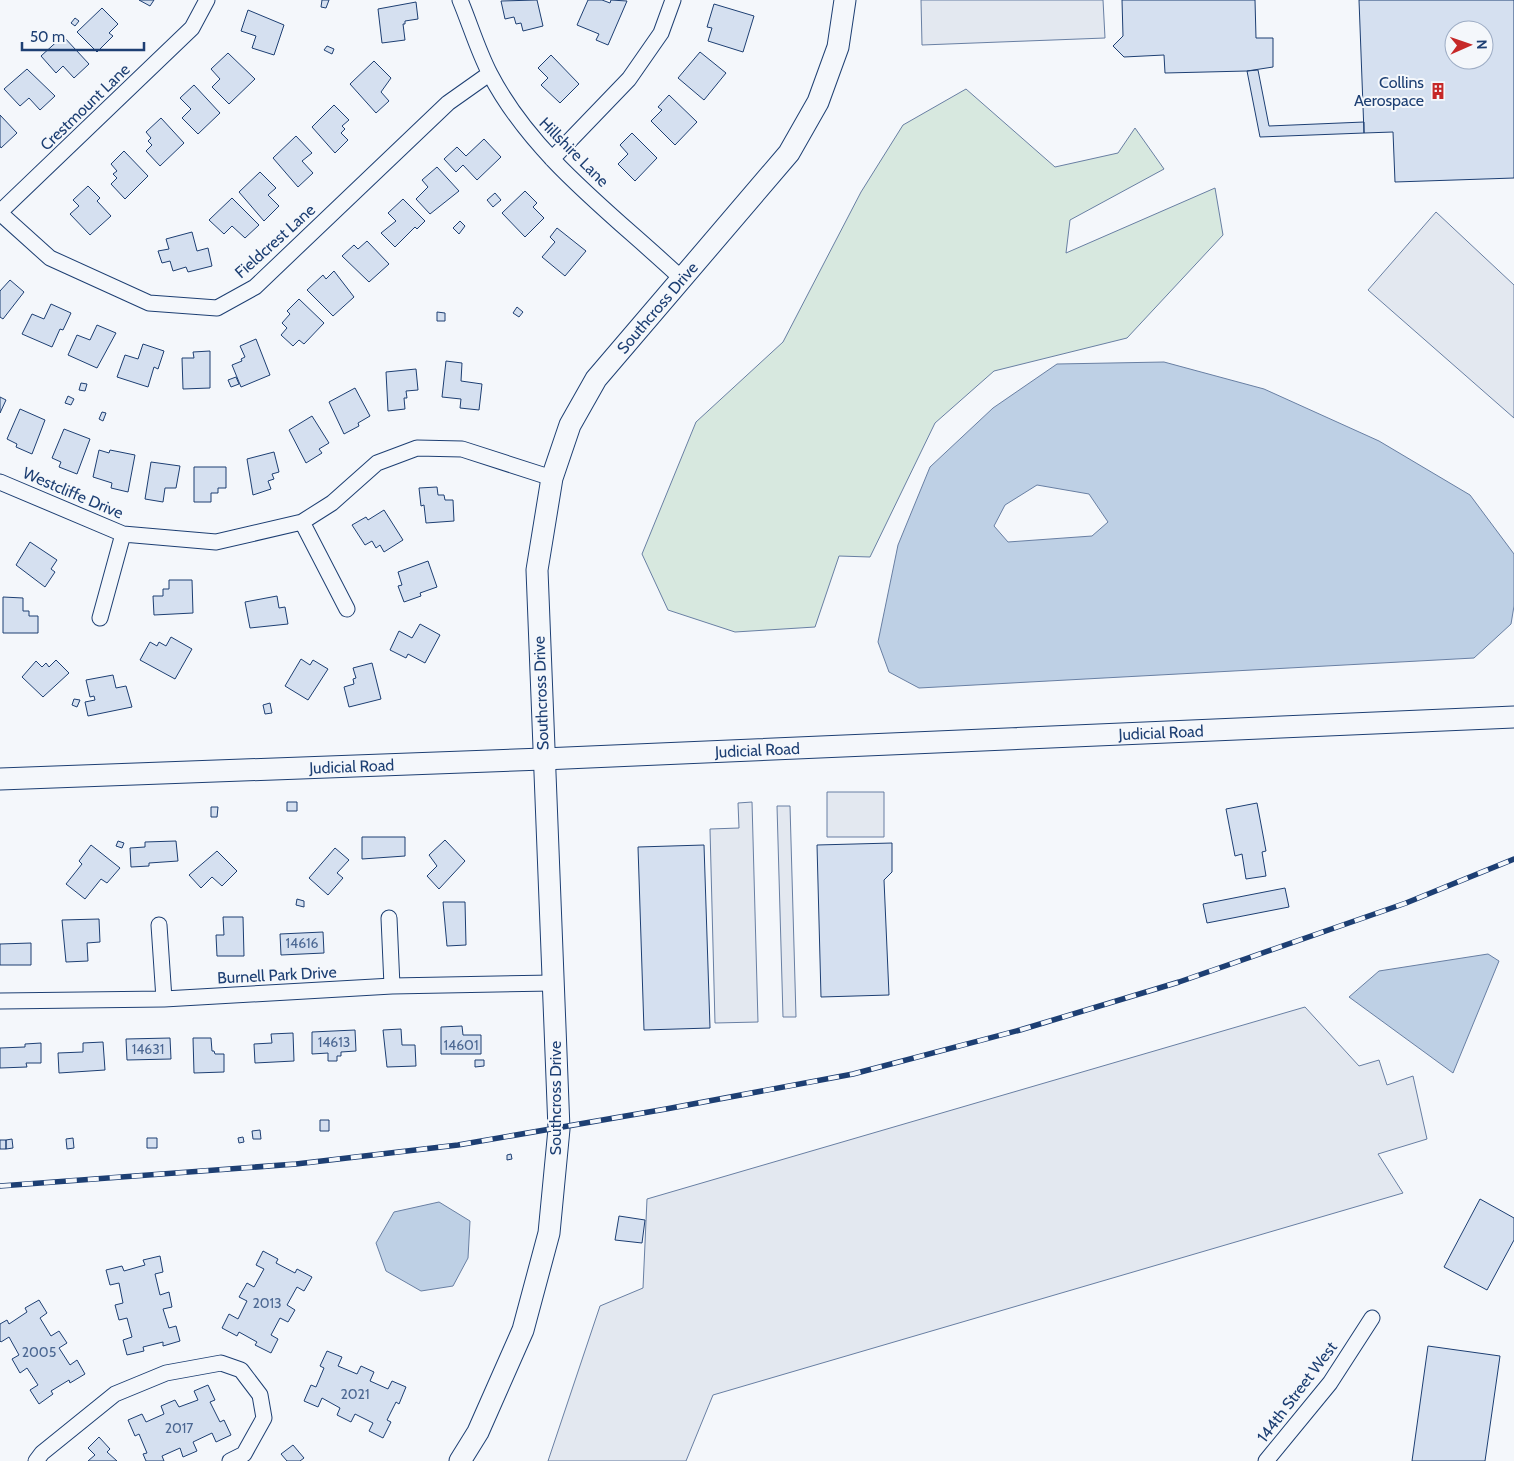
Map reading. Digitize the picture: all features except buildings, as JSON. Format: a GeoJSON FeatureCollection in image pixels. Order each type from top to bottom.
{"type":"FeatureCollection","features":[{"type":"Feature","properties":{"kind":"street","name":"Crestmount Lane"},"geometry":{"type":"LineString","coordinates":[[0,213],[192,28],[207,0]]}},
{"type":"Feature","properties":{"kind":"street","name":"Hillshire Lane"},"geometry":{"type":"LineString","coordinates":[[460,0],[490,74],[520,121],[552,159],[681,278]]}},
{"type":"Feature","properties":{"kind":"street"},"geometry":{"type":"LineString","coordinates":[[552,159],[629,79],[661,33],[673,0]]}},
{"type":"Feature","properties":{"kind":"street","name":"Southcross Drive"},"geometry":{"type":"LineString","coordinates":[[460,1461],[478,1432],[523,1330],[549,1233],[559,1128],[537,570],[552,478],[570,425],[596,380],[789,153],[818,102],[838,48],[845,0]]}},
{"type":"Feature","properties":{"kind":"street","name":"Fieldcrest Lane"},"geometry":{"type":"LineString","coordinates":[[0,213],[50,258],[149,303],[217,308],[255,287],[448,103],[490,74]]}},
{"type":"Feature","properties":{"kind":"street","name":"Westcliffe Drive"},"geometry":{"type":"LineString","coordinates":[[0,482],[123,534],[216,542],[302,522],[332,503],[377,463],[417,448],[462,449],[552,478]]}},
{"type":"Feature","properties":{"kind":"street"},"geometry":{"type":"LineString","coordinates":[[302,522],[347,610]]}},
{"type":"Feature","properties":{"kind":"street"},"geometry":{"type":"LineString","coordinates":[[100,618],[123,534]]}},
{"type":"Feature","properties":{"kind":"street","name":"Judicial Road"},"geometry":{"type":"LineString","coordinates":[[0,779],[543,759],[1514,717]]}},
{"type":"Feature","properties":{"kind":"street"},"geometry":{"type":"LineString","coordinates":[[389,918],[392,986]]}},
{"type":"Feature","properties":{"kind":"street"},"geometry":{"type":"LineString","coordinates":[[159,925],[164,999]]}},
{"type":"Feature","properties":{"kind":"street","name":"Burnell Park Drive"},"geometry":{"type":"LineString","coordinates":[[0,1001],[164,999],[392,986],[553,983]]}},
{"type":"Feature","properties":{"kind":"street","name":"144th Street West"},"geometry":{"type":"LineString","coordinates":[[1266,1461],[1330,1384],[1372,1318]]}},
{"type":"Feature","properties":{"kind":"street"},"geometry":{"type":"LineString","coordinates":[[36,1461],[42,1452],[115,1394],[166,1373],[221,1363],[241,1370],[260,1395],[264,1418],[244,1454],[230,1461]]}},
{"type":"Feature","properties":{"kind":"shaded area"},"geometry":{"type":"Polygon","coordinates":[[[921,0],[1103,0],[1105,38],[922,45],[921,0]]]}},
{"type":"Feature","properties":{"kind":"shaded area"},"geometry":{"type":"Polygon","coordinates":[[[966,89],[1055,167],[1118,153],[1135,128],[1164,169],[1070,220],[1066,253],[1215,188],[1223,235],[1127,338],[994,371],[935,423],[870,557],[839,556],[815,627],[735,632],[668,610],[642,554],[696,422],[783,342],[861,192],[903,125],[966,89]]]}},
{"type":"Feature","properties":{"kind":"shaded area"},"geometry":{"type":"Polygon","coordinates":[[[1436,212],[1514,285],[1514,418],[1368,290],[1436,212]]]}},
{"type":"Feature","properties":{"kind":"shaded area"},"geometry":{"type":"Polygon","coordinates":[[[827,792],[884,792],[884,837],[827,837],[827,792]]]}},
{"type":"Feature","properties":{"kind":"shaded area"},"geometry":{"type":"Polygon","coordinates":[[[752,802],[758,1022],[715,1023],[710,829],[739,828],[738,803],[752,802]]]}},
{"type":"Feature","properties":{"kind":"shaded area"},"geometry":{"type":"Polygon","coordinates":[[[777,806],[790,806],[796,1017],[783,1017],[777,806]]]}},
{"type":"Feature","properties":{"kind":"shaded area"},"geometry":{"type":"Polygon","coordinates":[[[1305,1007],[1359,1066],[1379,1060],[1387,1085],[1413,1076],[1427,1139],[1378,1154],[1403,1193],[713,1395],[686,1461],[548,1461],[600,1306],[643,1288],[647,1199],[1305,1007]]]}},
{"type":"Feature","properties":{"kind":"water"},"geometry":{"type":"Polygon","coordinates":[[[1164,362],[1264,389],[1379,441],[1470,495],[1514,554],[1514,606],[1511,624],[1474,658],[919,688],[889,672],[878,642],[898,545],[930,467],[993,408],[1057,364],[1164,362]],[[1037,485],[1005,505],[994,526],[1008,542],[1092,536],[1108,522],[1089,494],[1037,485]]]}},
{"type":"Feature","properties":{"kind":"water"},"geometry":{"type":"Polygon","coordinates":[[[1488,954],[1499,961],[1453,1073],[1349,997],[1379,971],[1488,954]]]}},
{"type":"Feature","properties":{"kind":"water"},"geometry":{"type":"Polygon","coordinates":[[[439,1202],[470,1221],[468,1258],[453,1286],[421,1291],[386,1271],[376,1243],[394,1212],[439,1202]]]}},
{"type":"Feature","properties":{"kind":"railway"},"geometry":{"type":"LineString","coordinates":[[0,1186],[296,1164],[458,1145],[853,1074],[1020,1030],[1179,982],[1406,903],[1514,859]]}},
{"type":"Feature","properties":{"kind":"place","name":"Collins Aerospace"},"geometry":{"type":"Point","coordinates":[1438,91]}}]}
